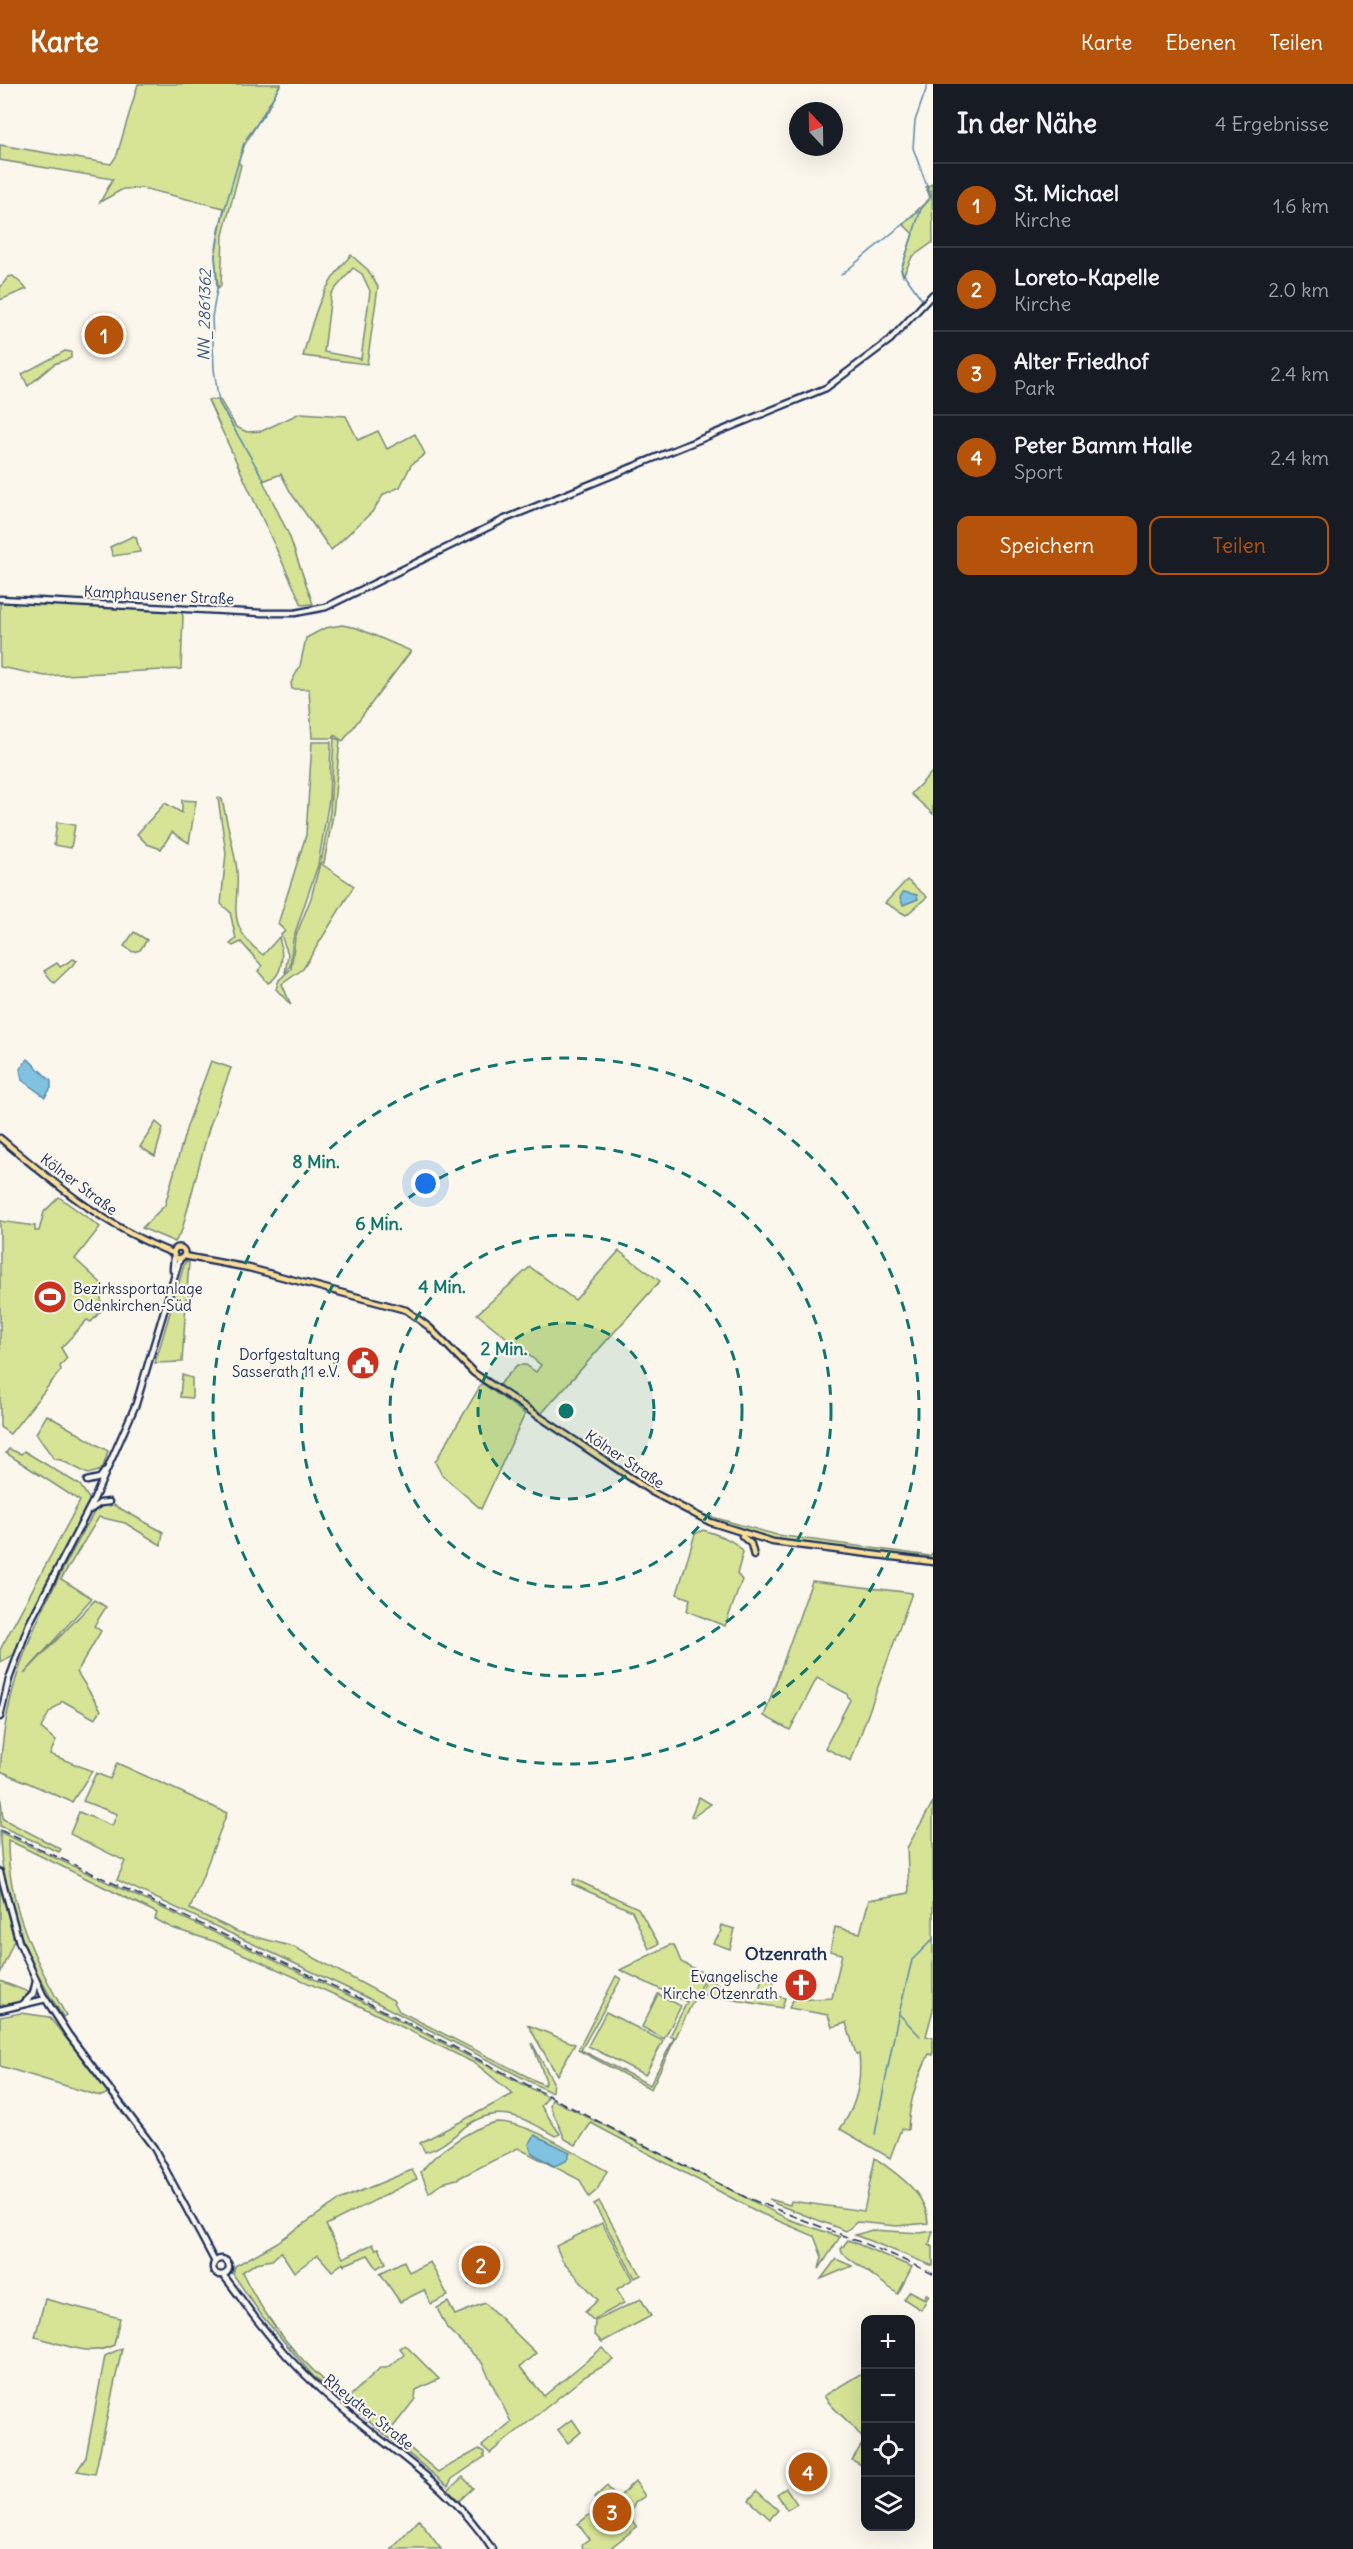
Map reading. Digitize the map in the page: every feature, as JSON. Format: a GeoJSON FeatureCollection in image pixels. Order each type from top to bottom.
{"type":"FeatureCollection","features":[{"type":"Feature","properties":{"kind":"main road","name":"Kamphausener Straße"},"geometry":{"type":"LineString","coordinates":[[0,599],[262,613],[316,609],[339,602],[505,519],[825,389],[890,340],[933,294]]}},
{"type":"Feature","properties":{"kind":"main road","name":"Kölner Straße"},"geometry":{"type":"LineString","coordinates":[[0,1138],[78,1203],[147,1244],[174,1253],[202,1257],[406,1310],[429,1327],[474,1373],[674,1505],[741,1534],[792,1546],[933,1562]]}},
{"type":"Feature","properties":{"kind":"main road","name":"Kölner Straße"},"geometry":{"type":"LineString","coordinates":[[174,1253],[182,1255]]}},
{"type":"Feature","properties":{"kind":"main road"},"geometry":{"type":"LineString","coordinates":[[173,1276],[174,1253]]}},
{"type":"Feature","properties":{"kind":"main road"},"geometry":{"type":"LineString","coordinates":[[0,1717],[9,1679],[29,1624],[88,1512],[140,1394],[173,1276],[182,1255]]}},
{"type":"Feature","properties":{"kind":"main road"},"geometry":{"type":"LineString","coordinates":[[87,1481],[100,1478],[117,1448]]}},
{"type":"Feature","properties":{"kind":"main road"},"geometry":{"type":"LineString","coordinates":[[88,1512],[99,1503],[109,1502]]}},
{"type":"Feature","properties":{"kind":"main road"},"geometry":{"type":"LineString","coordinates":[[741,1534],[751,1545],[754,1556]]}},
{"type":"Feature","properties":{"kind":"main road"},"geometry":{"type":"LineString","coordinates":[[0,1872],[19,1942],[46,1999],[71,2038],[148,2139],[217,2261],[215,2272],[225,2274],[228,2263],[217,2261]]}},
{"type":"Feature","properties":{"kind":"main road"},"geometry":{"type":"LineString","coordinates":[[18,2006],[33,1994],[36,1981]]}},
{"type":"Feature","properties":{"kind":"main road"},"geometry":{"type":"LineString","coordinates":[[0,2010],[46,1999]]}},
{"type":"Feature","properties":{"kind":"main road","name":"Rheydter Straße"},"geometry":{"type":"LineString","coordinates":[[225,2274],[270,2337],[306,2376],[339,2406],[445,2491],[473,2522],[492,2549]]}},
{"type":"Feature","properties":{"kind":"green space"},"geometry":{"type":"Polygon","coordinates":[[[138,84],[281,84],[245,144],[238,162],[241,165],[223,235],[221,285],[218,288],[215,256],[224,208],[142,188],[123,189],[100,202],[113,179],[0,160],[0,145],[111,164],[117,155],[138,84]]]}},
{"type":"Feature","properties":{"kind":"green space"},"geometry":{"type":"Polygon","coordinates":[[[932,184],[933,242],[912,257],[903,276],[901,270],[913,234],[903,224],[930,198],[926,187],[932,184]]]}},
{"type":"Feature","properties":{"kind":"green space"},"geometry":{"type":"Polygon","coordinates":[[[351,255],[368,270],[378,287],[367,364],[303,356],[320,302],[332,278],[351,255]],[[353,268],[331,294],[324,352],[361,359],[370,291],[362,274],[353,268]]]}},
{"type":"Feature","properties":{"kind":"green space"},"geometry":{"type":"Polygon","coordinates":[[[13,276],[27,289],[0,300],[0,288],[8,277],[13,276]]]}},
{"type":"Feature","properties":{"kind":"green space"},"geometry":{"type":"Polygon","coordinates":[[[65,351],[71,352],[71,358],[54,364],[28,386],[22,374],[65,351]]]}},
{"type":"Feature","properties":{"kind":"green space"},"geometry":{"type":"Polygon","coordinates":[[[208,400],[220,400],[236,427],[247,432],[262,431],[300,413],[346,416],[358,440],[378,431],[387,449],[415,434],[425,454],[411,465],[400,487],[384,494],[372,512],[331,550],[291,493],[281,474],[263,481],[289,535],[313,604],[302,605],[208,400]]]}},
{"type":"Feature","properties":{"kind":"green space"},"geometry":{"type":"Polygon","coordinates":[[[133,536],[136,537],[140,552],[113,556],[110,547],[133,536]]]}},
{"type":"Feature","properties":{"kind":"green space"},"geometry":{"type":"Polygon","coordinates":[[[0,601],[181,610],[183,616],[181,669],[45,676],[0,667],[0,601]]]}},
{"type":"Feature","properties":{"kind":"green space"},"geometry":{"type":"Polygon","coordinates":[[[342,625],[357,628],[411,651],[343,741],[334,735],[334,738],[312,738],[309,689],[292,689],[291,683],[300,666],[306,638],[325,628],[342,625]]]}},
{"type":"Feature","properties":{"kind":"green space"},"geometry":{"type":"Polygon","coordinates":[[[334,738],[340,740],[333,815],[324,863],[321,862],[330,812],[334,738]]]}},
{"type":"Feature","properties":{"kind":"green space"},"geometry":{"type":"Polygon","coordinates":[[[312,742],[331,742],[329,800],[318,865],[293,939],[290,966],[285,973],[288,954],[281,935],[285,931],[278,924],[306,835],[312,742]]]}},
{"type":"Feature","properties":{"kind":"green space"},"geometry":{"type":"Polygon","coordinates":[[[933,771],[933,814],[911,794],[933,771]]]}},
{"type":"Feature","properties":{"kind":"green space"},"geometry":{"type":"Polygon","coordinates":[[[218,798],[222,799],[235,858],[236,909],[241,931],[249,943],[263,955],[279,937],[282,956],[280,969],[274,979],[268,983],[258,971],[262,966],[241,942],[233,946],[230,944],[236,939],[230,912],[221,904],[226,853],[218,798]]]}},
{"type":"Feature","properties":{"kind":"green space"},"geometry":{"type":"Polygon","coordinates":[[[182,800],[196,801],[189,843],[172,832],[161,849],[147,844],[137,834],[165,803],[182,813],[182,800]]]}},
{"type":"Feature","properties":{"kind":"green space"},"geometry":{"type":"Polygon","coordinates":[[[57,822],[75,825],[71,848],[54,845],[57,822]]]}},
{"type":"Feature","properties":{"kind":"green space"},"geometry":{"type":"Polygon","coordinates":[[[320,863],[354,886],[303,969],[282,984],[291,1005],[276,989],[279,980],[291,969],[295,938],[311,898],[320,863]]]}},
{"type":"Feature","properties":{"kind":"green space"},"geometry":{"type":"Polygon","coordinates":[[[907,880],[927,897],[906,915],[885,903],[907,880]]]}},
{"type":"Feature","properties":{"kind":"green space"},"geometry":{"type":"Polygon","coordinates":[[[134,932],[147,940],[140,950],[133,952],[124,946],[134,932]]]}},
{"type":"Feature","properties":{"kind":"green space"},"geometry":{"type":"Polygon","coordinates":[[[73,959],[77,961],[54,983],[44,971],[57,963],[60,967],[73,959]]]}},
{"type":"Feature","properties":{"kind":"green space"},"geometry":{"type":"Polygon","coordinates":[[[211,1061],[231,1068],[209,1128],[182,1230],[175,1242],[142,1228],[165,1205],[187,1126],[211,1061]]]}},
{"type":"Feature","properties":{"kind":"green space"},"geometry":{"type":"Polygon","coordinates":[[[156,1122],[163,1128],[155,1156],[140,1147],[156,1122]]]}},
{"type":"Feature","properties":{"kind":"green space","name":"Bezirkssportanlage Odenkirchen-Süd"},"geometry":{"type":"Polygon","coordinates":[[[59,1197],[100,1227],[75,1259],[101,1283],[101,1311],[91,1322],[87,1320],[61,1348],[67,1358],[60,1366],[61,1370],[10,1434],[0,1427],[0,1221],[35,1226],[35,1231],[39,1231],[44,1212],[59,1197]]]}},
{"type":"Feature","properties":{"kind":"green space"},"geometry":{"type":"Polygon","coordinates":[[[619,1251],[660,1281],[541,1414],[498,1386],[517,1365],[526,1365],[536,1372],[541,1365],[477,1314],[530,1267],[575,1300],[619,1251]]]}},
{"type":"Feature","properties":{"kind":"green space"},"geometry":{"type":"Polygon","coordinates":[[[185,1262],[189,1262],[182,1362],[155,1363],[185,1262]]]}},
{"type":"Feature","properties":{"kind":"green space"},"geometry":{"type":"Polygon","coordinates":[[[182,1375],[192,1378],[192,1398],[180,1397],[182,1375]]]}},
{"type":"Feature","properties":{"kind":"green space"},"geometry":{"type":"Polygon","coordinates":[[[482,1383],[525,1414],[481,1509],[442,1475],[435,1462],[482,1383]]]}},
{"type":"Feature","properties":{"kind":"green space"},"geometry":{"type":"Polygon","coordinates":[[[47,1415],[108,1451],[102,1470],[88,1474],[61,1460],[54,1459],[36,1433],[47,1415]]]}},
{"type":"Feature","properties":{"kind":"green space"},"geometry":{"type":"Polygon","coordinates":[[[9,1449],[21,1454],[24,1451],[80,1485],[90,1500],[50,1576],[14,1655],[0,1662],[0,1650],[80,1501],[6,1453],[9,1449]]]}},
{"type":"Feature","properties":{"kind":"green space"},"geometry":{"type":"Polygon","coordinates":[[[110,1503],[163,1532],[161,1545],[125,1523],[99,1517],[61,1579],[92,1598],[24,1674],[95,1600],[106,1607],[94,1626],[101,1631],[77,1672],[101,1710],[95,1719],[63,1701],[49,1713],[41,1728],[56,1741],[50,1754],[92,1771],[72,1802],[1,1771],[0,1786],[2,1747],[8,1710],[29,1640],[60,1574],[97,1507],[110,1503]]]}},
{"type":"Feature","properties":{"kind":"green space"},"geometry":{"type":"Polygon","coordinates":[[[694,1512],[777,1535],[930,1556],[933,1552],[933,1560],[780,1541],[751,1534],[694,1512]]]}},
{"type":"Feature","properties":{"kind":"green space"},"geometry":{"type":"Polygon","coordinates":[[[703,1530],[731,1541],[743,1552],[737,1574],[742,1580],[725,1626],[687,1611],[690,1599],[677,1594],[695,1534],[703,1530]]]}},
{"type":"Feature","properties":{"kind":"green space"},"geometry":{"type":"Polygon","coordinates":[[[812,1581],[912,1593],[851,1761],[825,1748],[850,1700],[846,1693],[817,1678],[790,1730],[764,1716],[812,1581]]]}},
{"type":"Feature","properties":{"kind":"green space"},"geometry":{"type":"Polygon","coordinates":[[[117,1763],[227,1813],[190,1909],[238,1932],[294,1947],[393,2000],[399,2011],[544,2085],[546,2081],[532,2043],[553,2082],[552,2091],[364,1996],[117,1880],[125,1861],[70,1834],[79,1812],[112,1826],[117,1814],[83,1801],[96,1773],[110,1779],[117,1763]]]}},
{"type":"Feature","properties":{"kind":"green space"},"geometry":{"type":"Polygon","coordinates":[[[0,1792],[3,1819],[61,1849],[59,1852],[0,1826],[0,1792]]]}},
{"type":"Feature","properties":{"kind":"green space"},"geometry":{"type":"Polygon","coordinates":[[[699,1797],[711,1804],[693,1817],[691,1816],[699,1797]]]}},
{"type":"Feature","properties":{"kind":"green space"},"geometry":{"type":"Polygon","coordinates":[[[933,1802],[933,2010],[926,2036],[933,2038],[933,2055],[929,2054],[917,2082],[908,2130],[901,2129],[890,2158],[840,2129],[854,2103],[860,2074],[859,2054],[856,2054],[846,2023],[832,2027],[828,2015],[789,2008],[793,2000],[832,1998],[842,1954],[830,1951],[835,1927],[860,1933],[869,1900],[909,1893],[907,1848],[933,1802]]]}},
{"type":"Feature","properties":{"kind":"green space"},"geometry":{"type":"Polygon","coordinates":[[[0,1832],[363,2002],[548,2097],[541,2106],[560,2134],[556,2136],[520,2118],[497,2114],[473,2121],[435,2149],[425,2152],[420,2143],[513,2094],[476,2064],[362,2007],[216,1942],[172,1928],[155,1919],[157,1913],[8,1840],[12,1887],[18,1909],[34,1953],[66,2015],[63,2017],[38,1975],[18,1929],[5,1880],[0,1832]]]}},
{"type":"Feature","properties":{"kind":"green space"},"geometry":{"type":"Polygon","coordinates":[[[574,1879],[638,1908],[659,1944],[649,1949],[632,1911],[572,1884],[574,1879]]]}},
{"type":"Feature","properties":{"kind":"green space"},"geometry":{"type":"Polygon","coordinates":[[[0,1882],[14,1940],[0,1974],[0,1882]]]}},
{"type":"Feature","properties":{"kind":"green space"},"geometry":{"type":"Polygon","coordinates":[[[721,1925],[735,1929],[730,1949],[713,1943],[722,1931],[721,1925]]]}},
{"type":"Feature","properties":{"kind":"green space"},"geometry":{"type":"Polygon","coordinates":[[[674,1945],[681,1962],[706,1974],[651,2089],[578,2050],[616,1976],[621,1979],[581,2050],[650,2085],[674,2038],[670,2036],[687,2002],[620,1970],[674,1945]]]}},
{"type":"Feature","properties":{"kind":"green space"},"geometry":{"type":"Polygon","coordinates":[[[706,1978],[723,1987],[758,1993],[762,1978],[774,1981],[771,1995],[785,1998],[782,2008],[700,1994],[706,1978]]]}},
{"type":"Feature","properties":{"kind":"green space"},"geometry":{"type":"Polygon","coordinates":[[[0,1981],[31,1993],[26,2000],[0,2006],[0,1981]]]}},
{"type":"Feature","properties":{"kind":"green space"},"geometry":{"type":"Polygon","coordinates":[[[658,1994],[681,2006],[664,2039],[642,2027],[658,1994]]]}},
{"type":"Feature","properties":{"kind":"green space"},"geometry":{"type":"Polygon","coordinates":[[[606,2012],[663,2041],[645,2075],[588,2046],[606,2012]]]}},
{"type":"Feature","properties":{"kind":"green space"},"geometry":{"type":"Polygon","coordinates":[[[21,2013],[49,2017],[110,2092],[102,2096],[96,2095],[0,2066],[0,2017],[21,2013]]]}},
{"type":"Feature","properties":{"kind":"green space"},"geometry":{"type":"Polygon","coordinates":[[[528,2025],[575,2044],[557,2075],[528,2025]]]}},
{"type":"Feature","properties":{"kind":"green space"},"geometry":{"type":"Polygon","coordinates":[[[552,2099],[788,2219],[840,2237],[819,2269],[822,2257],[814,2236],[760,2213],[591,2123],[576,2145],[565,2139],[550,2106],[552,2099]]]}},
{"type":"Feature","properties":{"kind":"green space"},"geometry":{"type":"Polygon","coordinates":[[[497,2122],[510,2123],[539,2133],[607,2171],[597,2190],[589,2197],[580,2180],[518,2148],[457,2179],[442,2183],[429,2193],[421,2172],[427,2165],[466,2135],[497,2122]]]}},
{"type":"Feature","properties":{"kind":"green space"},"geometry":{"type":"Polygon","coordinates":[[[875,2158],[917,2193],[926,2212],[928,2223],[897,2226],[857,2222],[846,2231],[776,2204],[769,2199],[790,2205],[791,2201],[864,2211],[875,2158]]]}},
{"type":"Feature","properties":{"kind":"green space"},"geometry":{"type":"Polygon","coordinates":[[[412,2170],[417,2179],[326,2225],[343,2258],[373,2244],[376,2249],[379,2248],[386,2263],[377,2268],[368,2255],[344,2265],[343,2263],[332,2271],[318,2255],[294,2272],[281,2252],[272,2260],[256,2263],[242,2272],[262,2308],[287,2342],[315,2372],[347,2399],[380,2368],[386,2368],[404,2355],[400,2348],[405,2345],[439,2379],[416,2390],[415,2399],[390,2431],[438,2472],[479,2449],[484,2452],[484,2457],[452,2479],[448,2486],[313,2376],[262,2316],[233,2274],[235,2266],[276,2243],[339,2200],[412,2170]]]}},
{"type":"Feature","properties":{"kind":"green space"},"geometry":{"type":"Polygon","coordinates":[[[599,2201],[641,2275],[635,2278],[594,2204],[599,2201]]]}},
{"type":"Feature","properties":{"kind":"green space"},"geometry":{"type":"Polygon","coordinates":[[[602,2223],[633,2279],[617,2289],[624,2303],[593,2320],[585,2312],[598,2300],[562,2260],[556,2246],[602,2223]]]}},
{"type":"Feature","properties":{"kind":"green space"},"geometry":{"type":"Polygon","coordinates":[[[872,2230],[920,2233],[933,2231],[929,2245],[933,2247],[933,2266],[855,2235],[872,2230]]]}},
{"type":"Feature","properties":{"kind":"green space"},"geometry":{"type":"Polygon","coordinates":[[[848,2240],[912,2267],[898,2294],[842,2253],[841,2249],[848,2240]]]}},
{"type":"Feature","properties":{"kind":"green space"},"geometry":{"type":"Polygon","coordinates":[[[836,2259],[852,2266],[821,2279],[836,2259]]]}},
{"type":"Feature","properties":{"kind":"green space"},"geometry":{"type":"Polygon","coordinates":[[[404,2261],[409,2272],[430,2262],[448,2296],[431,2304],[424,2290],[400,2302],[380,2273],[404,2261]]]}},
{"type":"Feature","properties":{"kind":"green space"},"geometry":{"type":"Polygon","coordinates":[[[477,2264],[480,2270],[486,2267],[489,2275],[469,2285],[463,2272],[477,2264]]]}},
{"type":"Feature","properties":{"kind":"green space"},"geometry":{"type":"Polygon","coordinates":[[[910,2291],[925,2299],[926,2294],[929,2295],[921,2310],[904,2299],[910,2291]]]}},
{"type":"Feature","properties":{"kind":"green space"},"geometry":{"type":"Polygon","coordinates":[[[45,2299],[120,2318],[114,2345],[104,2349],[84,2350],[35,2337],[45,2299]]]}},
{"type":"Feature","properties":{"kind":"green space"},"geometry":{"type":"Polygon","coordinates":[[[641,2299],[651,2316],[602,2342],[594,2334],[595,2321],[641,2299]]]}},
{"type":"Feature","properties":{"kind":"green space"},"geometry":{"type":"Polygon","coordinates":[[[448,2302],[455,2315],[485,2303],[536,2353],[520,2367],[544,2396],[602,2348],[614,2360],[584,2377],[490,2453],[482,2446],[511,2422],[482,2363],[447,2328],[437,2308],[448,2302]]]}},
{"type":"Feature","properties":{"kind":"green space"},"geometry":{"type":"Polygon","coordinates":[[[122,2348],[95,2474],[77,2471],[86,2457],[105,2356],[122,2348]]]}},
{"type":"Feature","properties":{"kind":"green space"},"geometry":{"type":"Polygon","coordinates":[[[861,2373],[861,2437],[833,2408],[824,2396],[861,2373]]]}},
{"type":"Feature","properties":{"kind":"green space"},"geometry":{"type":"Polygon","coordinates":[[[572,2419],[581,2432],[568,2443],[558,2430],[572,2419]]]}},
{"type":"Feature","properties":{"kind":"green space"},"geometry":{"type":"Polygon","coordinates":[[[861,2446],[861,2465],[852,2460],[861,2446]]]}},
{"type":"Feature","properties":{"kind":"green space"},"geometry":{"type":"Polygon","coordinates":[[[463,2477],[473,2488],[459,2501],[448,2490],[463,2477]]]}},
{"type":"Feature","properties":{"kind":"green space"},"geometry":{"type":"Polygon","coordinates":[[[635,2481],[645,2496],[635,2503],[629,2517],[637,2527],[609,2549],[583,2549],[582,2544],[589,2539],[578,2524],[600,2506],[594,2498],[607,2486],[617,2499],[635,2481]]]}},
{"type":"Feature","properties":{"kind":"green space"},"geometry":{"type":"Polygon","coordinates":[[[786,2488],[797,2504],[787,2510],[777,2494],[786,2488]]]}},
{"type":"Feature","properties":{"kind":"green space"},"geometry":{"type":"Polygon","coordinates":[[[757,2491],[778,2510],[770,2519],[749,2500],[757,2491]]]}},
{"type":"Feature","properties":{"kind":"green space"},"geometry":{"type":"Polygon","coordinates":[[[419,2520],[441,2549],[392,2549],[419,2520]]]}},
{"type":"Feature","properties":{"kind":"water"},"geometry":{"type":"Polygon","coordinates":[[[903,892],[917,895],[918,899],[903,905],[900,898],[903,892]]]}},
{"type":"Feature","properties":{"kind":"water"},"geometry":{"type":"Polygon","coordinates":[[[28,1059],[51,1081],[51,1088],[45,1097],[22,1080],[20,1069],[28,1059]]]}},
{"type":"Feature","properties":{"kind":"water"},"geometry":{"type":"Polygon","coordinates":[[[535,2135],[570,2152],[566,2161],[554,2166],[532,2153],[529,2144],[535,2135]]]}},
{"type":"Feature","properties":{"kind":"waterway","name":"NN_2861362"},"geometry":{"type":"LineString","coordinates":[[246,139],[267,110],[280,84]]}},
{"type":"Feature","properties":{"kind":"waterway"},"geometry":{"type":"LineString","coordinates":[[928,84],[915,121],[913,148],[931,197]]}},
{"type":"Feature","properties":{"kind":"waterway","name":"NN_2861362"},"geometry":{"type":"LineString","coordinates":[[244,143],[220,225],[215,255],[217,289],[212,317],[214,369],[219,403],[264,480]]}},
{"type":"Feature","properties":{"kind":"waterway"},"geometry":{"type":"LineString","coordinates":[[923,301],[901,270],[921,209],[929,200]]}},
{"type":"Feature","properties":{"kind":"waterway"},"geometry":{"type":"LineString","coordinates":[[841,275],[919,211]]}},
{"type":"Feature","properties":{"kind":"waterway"},"geometry":{"type":"LineString","coordinates":[[875,2134],[896,2026],[912,1960],[933,1939]]}},
{"type":"Feature","properties":{"kind":"waterway"},"geometry":{"type":"LineString","coordinates":[[900,2015],[920,2036]]}},
{"type":"Feature","properties":{"kind":"railway"},"geometry":{"type":"LineString","coordinates":[[0,1830],[359,1998],[745,2197],[893,2255],[933,2274]]}},
{"type":"Feature","properties":{"kind":"place","name":"St. Michael"},"geometry":{"type":"Point","coordinates":[104,335]}},
{"type":"Feature","properties":{"kind":"place","name":"Bezirkssportanlage Odenkirchen-Süd"},"geometry":{"type":"Point","coordinates":[50,1297]}},
{"type":"Feature","properties":{"kind":"place","name":"Dorfgestaltung Sasserath 11 e.V."},"geometry":{"type":"Point","coordinates":[363,1363]}},
{"type":"Feature","properties":{"kind":"place","name":"Evangelische Kirche Otzenrath"},"geometry":{"type":"Point","coordinates":[801,1985]}},
{"type":"Feature","properties":{"kind":"place","name":"Loreto-Kapelle"},"geometry":{"type":"Point","coordinates":[481,2265]}},
{"type":"Feature","properties":{"kind":"place","name":"Peter Bamm Halle"},"geometry":{"type":"Point","coordinates":[808,2472]}},
{"type":"Feature","properties":{"kind":"place","name":"Alter Friedhof"},"geometry":{"type":"Point","coordinates":[612,2512]}},
{"type":"Feature","properties":{"kind":"district","name":"Otzenrath"},"geometry":{"type":"Point","coordinates":[786,1953]}}]}
